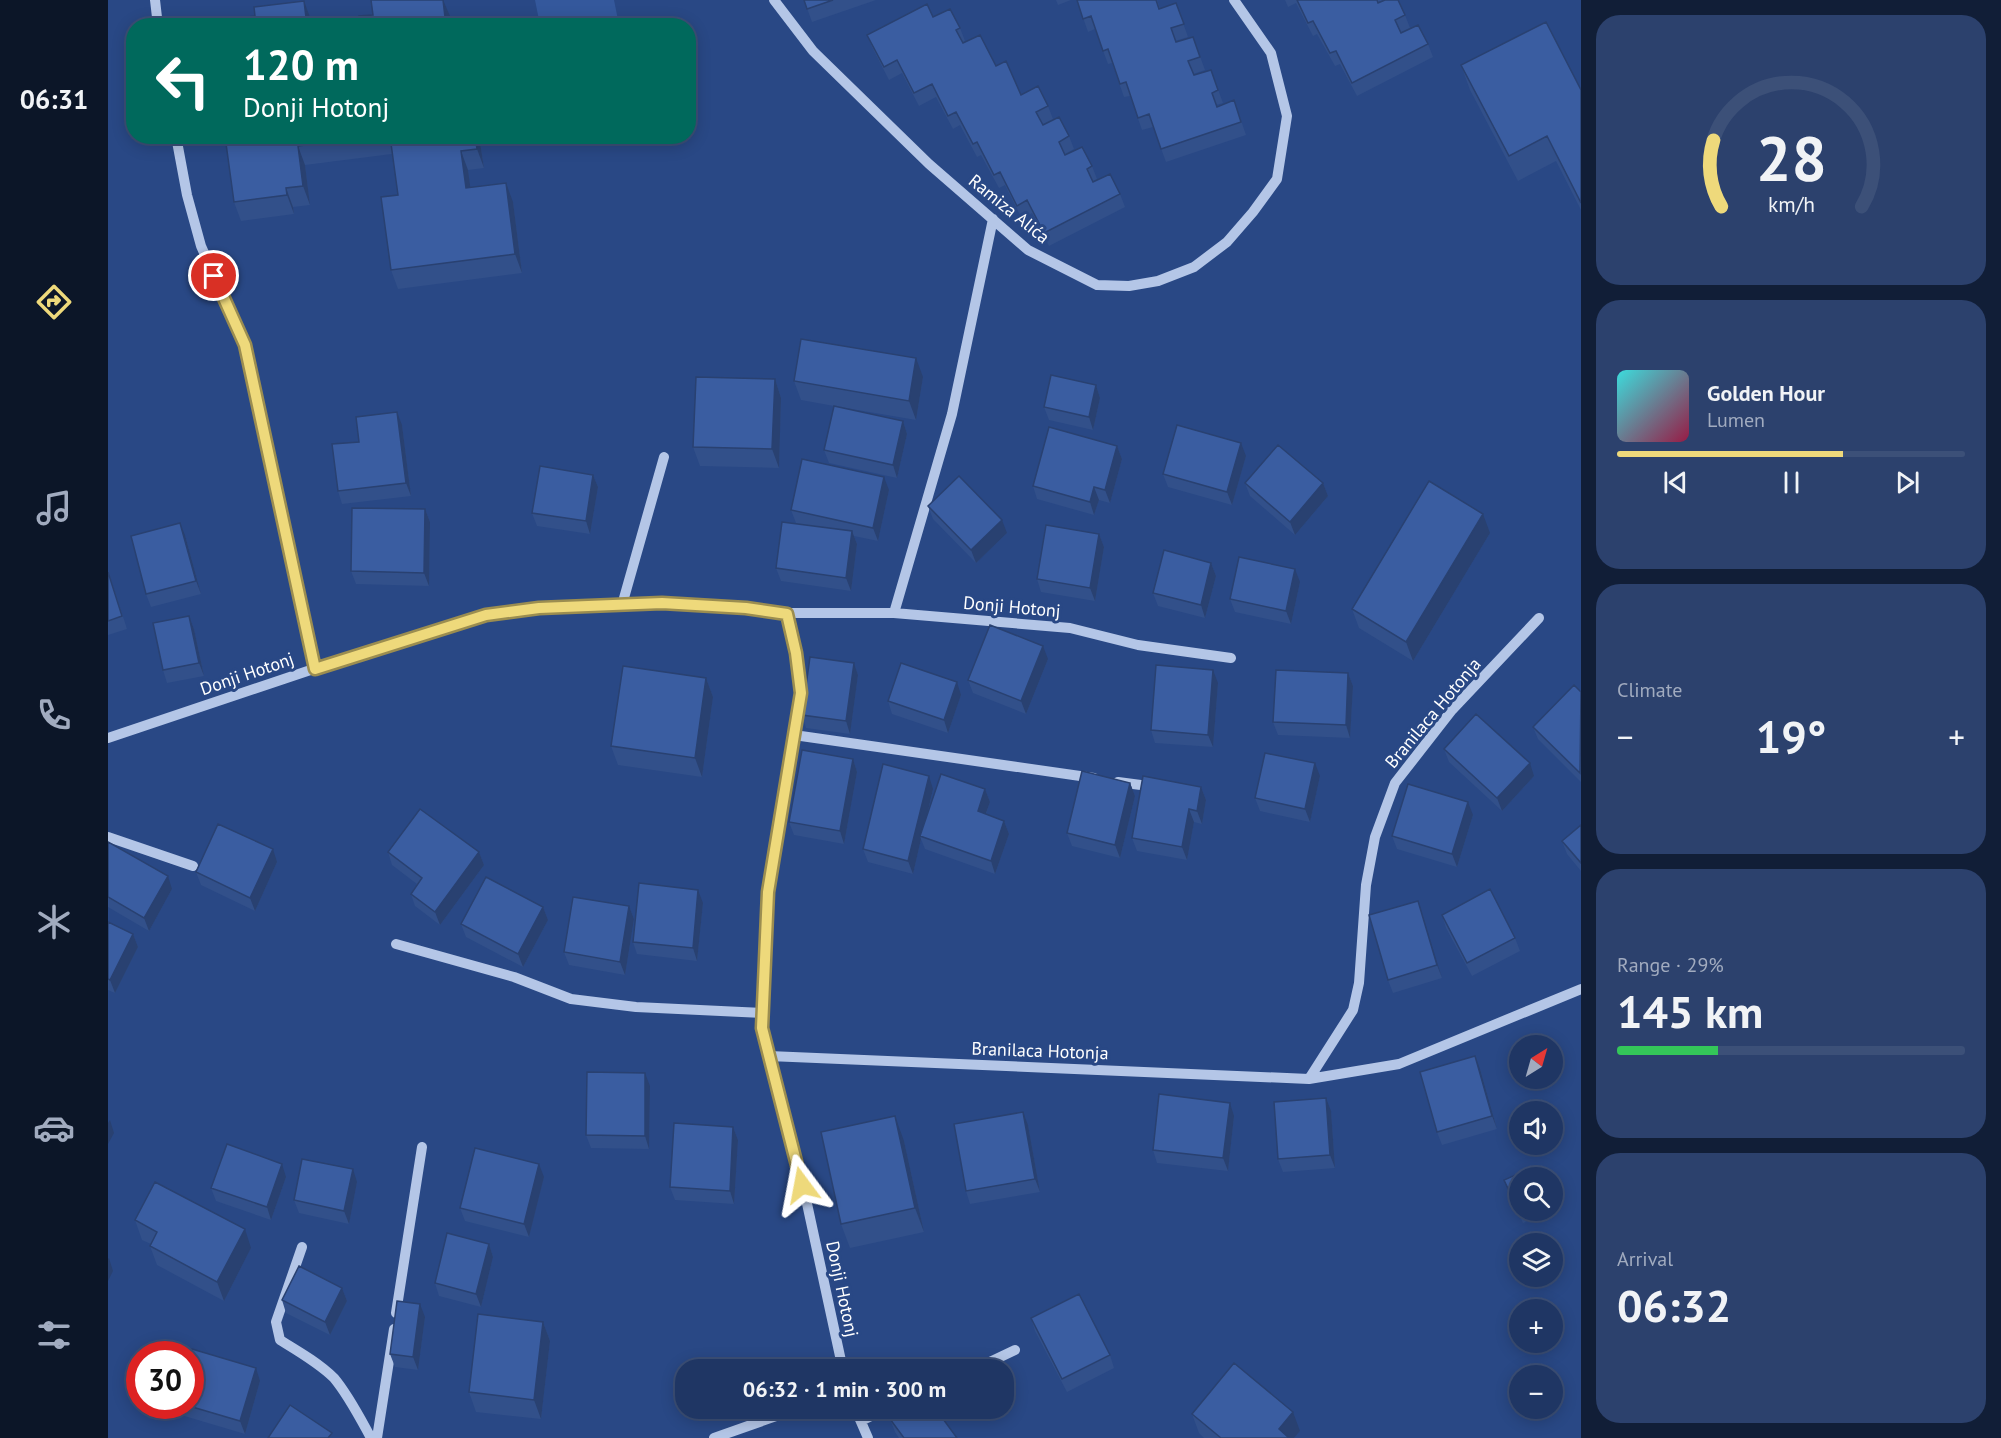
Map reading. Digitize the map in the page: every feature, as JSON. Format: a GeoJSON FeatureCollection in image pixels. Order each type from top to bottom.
{"type":"FeatureCollection","features":[{"type":"Feature","properties":{"kind":"street"},"geometry":{"type":"LineString","coordinates":[[155,0],[157,18]]}},
{"type":"Feature","properties":{"kind":"street","name":"Ramiza Alića"},"geometry":{"type":"LineString","coordinates":[[774,0],[813,51],[929,164],[1028,250],[1097,285],[1129,286],[1158,281],[1194,267],[1227,242],[1253,212],[1276,179],[1287,116],[1272,53],[1234,0]]}},
{"type":"Feature","properties":{"kind":"street"},"geometry":{"type":"LineString","coordinates":[[177,144],[187,195],[201,246],[245,345],[315,669]]}},
{"type":"Feature","properties":{"kind":"street"},"geometry":{"type":"LineString","coordinates":[[894,613],[952,414],[993,219]]}},
{"type":"Feature","properties":{"kind":"street"},"geometry":{"type":"LineString","coordinates":[[622,605],[664,457]]}},
{"type":"Feature","properties":{"kind":"street","name":"Donji Hotonj"},"geometry":{"type":"LineString","coordinates":[[108,738],[486,615],[539,608],[662,603],[746,608],[787,614],[894,613],[1070,628],[1138,645],[1231,658]]}},
{"type":"Feature","properties":{"kind":"street","name":"Donji Hotonj"},"geometry":{"type":"LineString","coordinates":[[787,614],[796,653],[801,693],[768,892],[762,1028],[798,1162],[841,1359]]}},
{"type":"Feature","properties":{"kind":"street","name":"Branilaca Hotonja"},"geometry":{"type":"LineString","coordinates":[[1309,1079],[1353,1010],[1359,983],[1366,885],[1371,856],[1375,837],[1395,783],[1452,710],[1539,618]]}},
{"type":"Feature","properties":{"kind":"street"},"geometry":{"type":"LineString","coordinates":[[794,735],[1100,779]]}},
{"type":"Feature","properties":{"kind":"street"},"geometry":{"type":"LineString","coordinates":[[1112,781],[1171,789]]}},
{"type":"Feature","properties":{"kind":"street"},"geometry":{"type":"LineString","coordinates":[[108,837],[193,866]]}},
{"type":"Feature","properties":{"kind":"street"},"geometry":{"type":"LineString","coordinates":[[396,944],[514,977],[571,999],[636,1007],[763,1013]]}},
{"type":"Feature","properties":{"kind":"street","name":"Branilaca Hotonja"},"geometry":{"type":"LineString","coordinates":[[770,1056],[1309,1079],[1399,1064],[1581,989]]}},
{"type":"Feature","properties":{"kind":"street"},"geometry":{"type":"LineString","coordinates":[[377,1438],[422,1147]]}},
{"type":"Feature","properties":{"kind":"street"},"geometry":{"type":"LineString","coordinates":[[302,1247],[276,1322],[280,1340],[333,1378],[353,1404],[371,1438]]}},
{"type":"Feature","properties":{"kind":"street"},"geometry":{"type":"LineString","coordinates":[[996,1359],[1015,1350]]}},
{"type":"Feature","properties":{"kind":"street"},"geometry":{"type":"LineString","coordinates":[[714,1438],[768,1419]]}},
{"type":"Feature","properties":{"kind":"street"},"geometry":{"type":"LineString","coordinates":[[861,1420],[868,1438]]}},
{"type":"Feature","properties":{"kind":"shaded area"},"geometry":{"type":"Polygon","coordinates":[[[535,0],[614,0],[618,18],[539,18],[535,0]]]}},
{"type":"Feature","properties":{"kind":"building"},"geometry":{"type":"Polygon","coordinates":[[[371,0],[443,0],[445,18],[359,18],[359,16],[373,15],[371,0]]]}},
{"type":"Feature","properties":{"kind":"building"},"geometry":{"type":"Polygon","coordinates":[[[804,0],[833,0],[807,9],[804,0]]]}},
{"type":"Feature","properties":{"kind":"building"},"geometry":{"type":"Polygon","coordinates":[[[1077,0],[1156,0],[1159,9],[1176,3],[1184,24],[1171,28],[1176,42],[1193,37],[1200,57],[1188,61],[1194,75],[1211,70],[1218,90],[1212,93],[1217,107],[1234,100],[1241,122],[1161,149],[1149,114],[1138,118],[1126,82],[1120,84],[1108,49],[1103,51],[1091,16],[1083,19],[1077,0]]]}},
{"type":"Feature","properties":{"kind":"building"},"geometry":{"type":"Polygon","coordinates":[[[1297,0],[1377,0],[1378,3],[1385,0],[1398,0],[1405,15],[1395,20],[1401,33],[1418,25],[1428,44],[1352,83],[1336,51],[1330,53],[1313,21],[1308,23],[1297,0]]]}},
{"type":"Feature","properties":{"kind":"building"},"geometry":{"type":"Polygon","coordinates":[[[304,1],[306,18],[240,18],[255,16],[254,7],[304,1]]]}},
{"type":"Feature","properties":{"kind":"building"},"geometry":{"type":"Polygon","coordinates":[[[927,4],[933,17],[950,9],[960,28],[956,30],[963,43],[980,35],[996,66],[1006,61],[1021,95],[1038,86],[1048,106],[1036,112],[1043,125],[1059,117],[1069,136],[1059,142],[1065,155],[1082,147],[1092,166],[1087,169],[1093,182],[1110,174],[1120,194],[1044,233],[1027,200],[1017,206],[1000,172],[994,175],[977,142],[973,144],[956,112],[948,116],[932,84],[914,93],[897,60],[884,67],[867,35],[927,4]]]}},
{"type":"Feature","properties":{"kind":"building"},"geometry":{"type":"Polygon","coordinates":[[[1546,22],[1581,90],[1581,203],[1547,136],[1509,156],[1461,65],[1546,22]]]}},
{"type":"Feature","properties":{"kind":"building"},"geometry":{"type":"Polygon","coordinates":[[[226,144],[312,144],[298,146],[303,186],[286,188],[287,195],[234,202],[226,144]]]}},
{"type":"Feature","properties":{"kind":"building"},"geometry":{"type":"Polygon","coordinates":[[[391,144],[476,144],[477,149],[461,151],[466,188],[506,183],[515,254],[391,270],[381,197],[398,195],[391,144]]]}},
{"type":"Feature","properties":{"kind":"building"},"geometry":{"type":"Polygon","coordinates":[[[801,339],[916,358],[909,401],[794,381],[801,339]]]}},
{"type":"Feature","properties":{"kind":"building"},"geometry":{"type":"Polygon","coordinates":[[[1051,375],[1096,385],[1089,417],[1044,407],[1051,375]]]}},
{"type":"Feature","properties":{"kind":"building"},"geometry":{"type":"Polygon","coordinates":[[[696,377],[775,379],[772,449],[693,447],[696,377]]]}},
{"type":"Feature","properties":{"kind":"building"},"geometry":{"type":"Polygon","coordinates":[[[834,406],[903,421],[893,465],[824,450],[834,406]]]}},
{"type":"Feature","properties":{"kind":"building"},"geometry":{"type":"Polygon","coordinates":[[[397,412],[406,483],[338,491],[332,444],[359,442],[356,417],[397,412]]]}},
{"type":"Feature","properties":{"kind":"building"},"geometry":{"type":"Polygon","coordinates":[[[1177,425],[1241,443],[1227,492],[1163,474],[1177,425]]]}},
{"type":"Feature","properties":{"kind":"building"},"geometry":{"type":"Polygon","coordinates":[[[1049,427],[1117,446],[1105,490],[1094,487],[1090,502],[1033,486],[1049,427]]]}},
{"type":"Feature","properties":{"kind":"building"},"geometry":{"type":"Polygon","coordinates":[[[1278,445],[1323,483],[1290,522],[1245,483],[1278,445]]]}},
{"type":"Feature","properties":{"kind":"building"},"geometry":{"type":"Polygon","coordinates":[[[802,459],[884,477],[873,528],[791,510],[802,459]]]}},
{"type":"Feature","properties":{"kind":"building"},"geometry":{"type":"Polygon","coordinates":[[[540,466],[593,475],[586,521],[532,513],[540,466]]]}},
{"type":"Feature","properties":{"kind":"building"},"geometry":{"type":"Polygon","coordinates":[[[959,476],[1002,520],[971,550],[928,506],[959,476]]]}},
{"type":"Feature","properties":{"kind":"building"},"geometry":{"type":"Polygon","coordinates":[[[1429,481],[1483,514],[1406,642],[1352,609],[1429,481]]]}},
{"type":"Feature","properties":{"kind":"building"},"geometry":{"type":"Polygon","coordinates":[[[352,508],[425,509],[424,573],[351,571],[352,508]]]}},
{"type":"Feature","properties":{"kind":"building"},"geometry":{"type":"Polygon","coordinates":[[[782,522],[852,531],[846,578],[776,568],[782,522]]]}},
{"type":"Feature","properties":{"kind":"building"},"geometry":{"type":"Polygon","coordinates":[[[180,523],[196,581],[146,594],[131,536],[180,523]]]}},
{"type":"Feature","properties":{"kind":"building"},"geometry":{"type":"Polygon","coordinates":[[[1046,525],[1099,534],[1090,588],[1037,579],[1046,525]]]}},
{"type":"Feature","properties":{"kind":"building"},"geometry":{"type":"Polygon","coordinates":[[[1164,550],[1211,563],[1201,605],[1153,593],[1164,550]]]}},
{"type":"Feature","properties":{"kind":"building"},"geometry":{"type":"Polygon","coordinates":[[[1239,557],[1295,569],[1286,611],[1230,599],[1239,557]]]}},
{"type":"Feature","properties":{"kind":"building"},"geometry":{"type":"Polygon","coordinates":[[[108,572],[122,616],[108,621],[108,572]]]}},
{"type":"Feature","properties":{"kind":"building"},"geometry":{"type":"Polygon","coordinates":[[[189,616],[199,663],[163,670],[153,623],[189,616]]]}},
{"type":"Feature","properties":{"kind":"building"},"geometry":{"type":"Polygon","coordinates":[[[990,625],[1043,646],[1021,701],[968,680],[990,625]]]}},
{"type":"Feature","properties":{"kind":"building"},"geometry":{"type":"Polygon","coordinates":[[[810,657],[854,663],[846,721],[802,715],[810,657]]]}},
{"type":"Feature","properties":{"kind":"building"},"geometry":{"type":"Polygon","coordinates":[[[901,663],[957,682],[944,720],[888,701],[901,663]]]}},
{"type":"Feature","properties":{"kind":"building"},"geometry":{"type":"Polygon","coordinates":[[[1156,665],[1213,670],[1208,735],[1151,730],[1156,665]]]}},
{"type":"Feature","properties":{"kind":"building"},"geometry":{"type":"Polygon","coordinates":[[[623,666],[706,678],[695,758],[611,746],[623,666]]]}},
{"type":"Feature","properties":{"kind":"building"},"geometry":{"type":"Polygon","coordinates":[[[1276,670],[1348,673],[1346,725],[1273,722],[1276,670]]]}},
{"type":"Feature","properties":{"kind":"building"},"geometry":{"type":"Polygon","coordinates":[[[1574,685],[1581,692],[1580,773],[1533,727],[1574,685]]]}},
{"type":"Feature","properties":{"kind":"building"},"geometry":{"type":"Polygon","coordinates":[[[1476,714],[1530,763],[1497,798],[1444,749],[1476,714]]]}},
{"type":"Feature","properties":{"kind":"building"},"geometry":{"type":"Polygon","coordinates":[[[802,750],[853,759],[840,831],[789,822],[802,750]]]}},
{"type":"Feature","properties":{"kind":"building"},"geometry":{"type":"Polygon","coordinates":[[[1265,753],[1315,763],[1305,809],[1255,798],[1265,753]]]}},
{"type":"Feature","properties":{"kind":"building"},"geometry":{"type":"Polygon","coordinates":[[[883,764],[929,776],[908,861],[863,849],[883,764]]]}},
{"type":"Feature","properties":{"kind":"building"},"geometry":{"type":"Polygon","coordinates":[[[1082,771],[1130,783],[1115,845],[1067,833],[1082,771]]]}},
{"type":"Feature","properties":{"kind":"building"},"geometry":{"type":"Polygon","coordinates":[[[941,774],[985,789],[978,811],[1004,821],[991,861],[920,836],[941,774]]]}},
{"type":"Feature","properties":{"kind":"building"},"geometry":{"type":"Polygon","coordinates":[[[1143,776],[1201,787],[1197,811],[1189,809],[1182,847],[1132,838],[1143,776]]]}},
{"type":"Feature","properties":{"kind":"building"},"geometry":{"type":"Polygon","coordinates":[[[1408,784],[1468,802],[1452,854],[1392,836],[1408,784]]]}},
{"type":"Feature","properties":{"kind":"building"},"geometry":{"type":"Polygon","coordinates":[[[420,809],[479,852],[435,912],[411,894],[422,878],[388,852],[420,809]]]}},
{"type":"Feature","properties":{"kind":"building"},"geometry":{"type":"Polygon","coordinates":[[[218,824],[273,849],[250,898],[196,872],[218,824]]]}},
{"type":"Feature","properties":{"kind":"building"},"geometry":{"type":"Polygon","coordinates":[[[1581,825],[1581,863],[1562,841],[1581,825]]]}},
{"type":"Feature","properties":{"kind":"building"},"geometry":{"type":"Polygon","coordinates":[[[108,842],[168,876],[144,918],[108,897],[108,842]]]}},
{"type":"Feature","properties":{"kind":"building"},"geometry":{"type":"Polygon","coordinates":[[[486,877],[543,907],[518,954],[461,924],[486,877]]]}},
{"type":"Feature","properties":{"kind":"building"},"geometry":{"type":"Polygon","coordinates":[[[639,883],[698,890],[693,948],[633,942],[639,883]]]}},
{"type":"Feature","properties":{"kind":"building"},"geometry":{"type":"Polygon","coordinates":[[[1490,889],[1515,938],[1467,963],[1442,915],[1490,889]]]}},
{"type":"Feature","properties":{"kind":"building"},"geometry":{"type":"Polygon","coordinates":[[[573,897],[629,906],[620,962],[564,952],[573,897]]]}},
{"type":"Feature","properties":{"kind":"building"},"geometry":{"type":"Polygon","coordinates":[[[1418,901],[1437,965],[1388,980],[1369,915],[1418,901]]]}},
{"type":"Feature","properties":{"kind":"building"},"geometry":{"type":"Polygon","coordinates":[[[108,922],[133,934],[110,980],[108,979],[108,922]]]}},
{"type":"Feature","properties":{"kind":"building"},"geometry":{"type":"Polygon","coordinates":[[[1475,1056],[1492,1116],[1437,1132],[1420,1072],[1475,1056]]]}},
{"type":"Feature","properties":{"kind":"building"},"geometry":{"type":"Polygon","coordinates":[[[587,1072],[645,1073],[645,1136],[586,1135],[587,1072]]]}},
{"type":"Feature","properties":{"kind":"building"},"geometry":{"type":"Polygon","coordinates":[[[1159,1094],[1230,1103],[1223,1158],[1153,1150],[1159,1094]]]}},
{"type":"Feature","properties":{"kind":"building"},"geometry":{"type":"Polygon","coordinates":[[[1326,1098],[1330,1155],[1278,1159],[1274,1102],[1326,1098]]]}},
{"type":"Feature","properties":{"kind":"building"},"geometry":{"type":"Polygon","coordinates":[[[1023,1112],[1035,1179],[966,1191],[954,1124],[1023,1112]]]}},
{"type":"Feature","properties":{"kind":"building"},"geometry":{"type":"Polygon","coordinates":[[[895,1116],[915,1208],[841,1224],[821,1132],[895,1116]]]}},
{"type":"Feature","properties":{"kind":"building"},"geometry":{"type":"Polygon","coordinates":[[[674,1123],[733,1127],[730,1191],[670,1187],[674,1123]]]}},
{"type":"Feature","properties":{"kind":"building"},"geometry":{"type":"Polygon","coordinates":[[[227,1144],[282,1164],[267,1207],[211,1188],[227,1144]]]}},
{"type":"Feature","properties":{"kind":"building"},"geometry":{"type":"Polygon","coordinates":[[[475,1148],[539,1164],[524,1224],[460,1208],[475,1148]]]}},
{"type":"Feature","properties":{"kind":"building"},"geometry":{"type":"Polygon","coordinates":[[[302,1159],[353,1169],[344,1211],[294,1200],[302,1159]]]}},
{"type":"Feature","properties":{"kind":"building"},"geometry":{"type":"Polygon","coordinates":[[[1509,1178],[1509,1191],[1504,1180],[1509,1178]]]}},
{"type":"Feature","properties":{"kind":"building"},"geometry":{"type":"Polygon","coordinates":[[[155,1182],[245,1229],[217,1282],[150,1246],[157,1232],[135,1220],[155,1182]]]}},
{"type":"Feature","properties":{"kind":"building"},"geometry":{"type":"Polygon","coordinates":[[[447,1233],[489,1244],[476,1294],[435,1283],[447,1233]]]}},
{"type":"Feature","properties":{"kind":"building"},"geometry":{"type":"Polygon","coordinates":[[[299,1266],[342,1288],[325,1322],[282,1300],[299,1266]]]}},
{"type":"Feature","properties":{"kind":"building"},"geometry":{"type":"Polygon","coordinates":[[[1079,1294],[1110,1355],[1062,1379],[1031,1318],[1079,1294]]]}},
{"type":"Feature","properties":{"kind":"building"},"geometry":{"type":"Polygon","coordinates":[[[397,1301],[420,1304],[413,1357],[390,1354],[397,1301]]]}},
{"type":"Feature","properties":{"kind":"building"},"geometry":{"type":"Polygon","coordinates":[[[478,1314],[543,1322],[534,1400],[469,1392],[478,1314]]]}},
{"type":"Feature","properties":{"kind":"building"},"geometry":{"type":"Polygon","coordinates":[[[204,1353],[256,1368],[240,1421],[204,1410],[204,1353]]]}},
{"type":"Feature","properties":{"kind":"building"},"geometry":{"type":"Polygon","coordinates":[[[1234,1363],[1293,1412],[1279,1429],[1289,1438],[1221,1438],[1192,1414],[1234,1363]]]}},
{"type":"Feature","properties":{"kind":"building"},"geometry":{"type":"Polygon","coordinates":[[[290,1405],[332,1433],[328,1438],[268,1438],[290,1405]]]}},
{"type":"Feature","properties":{"kind":"building"},"geometry":{"type":"Polygon","coordinates":[[[890,1419],[943,1419],[957,1438],[904,1438],[890,1419]]]}},
{"type":"Feature","properties":{"kind":"route"},"geometry":{"type":"LineString","coordinates":[[214,276],[245,345],[315,669],[486,615],[539,608],[662,603],[746,608],[787,614],[796,653],[801,693],[768,892],[762,1028],[798,1162],[802,1185]]}}]}
